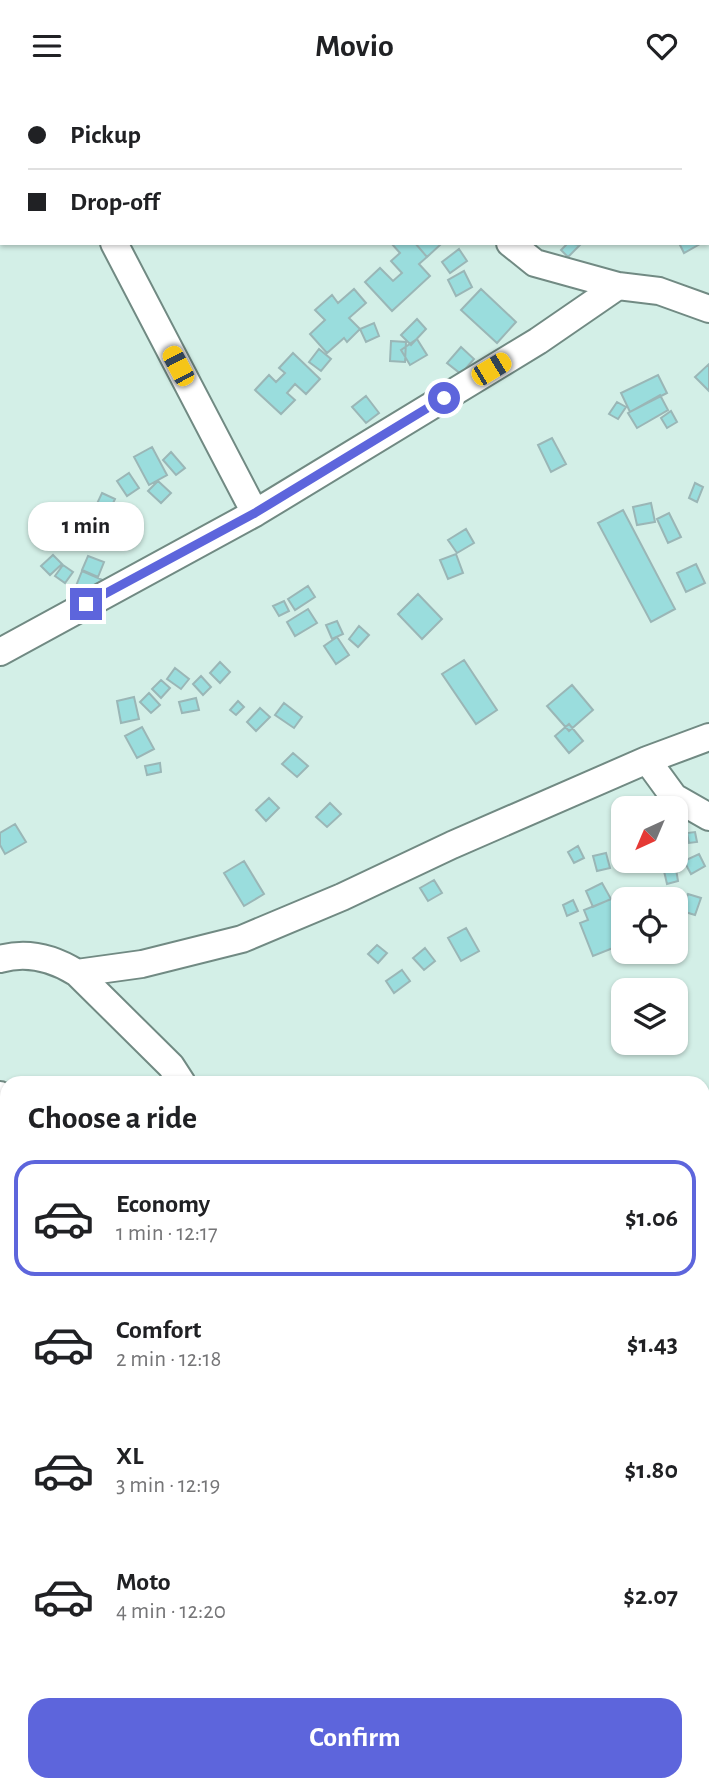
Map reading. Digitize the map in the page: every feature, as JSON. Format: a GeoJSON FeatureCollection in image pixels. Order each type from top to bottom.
{"type":"FeatureCollection","features":[{"type":"Feature","properties":{"kind":"street"},"geometry":{"type":"LineString","coordinates":[[115,245],[255,513]]}},
{"type":"Feature","properties":{"kind":"street"},"geometry":{"type":"LineString","coordinates":[[512,245],[535,263],[618,286],[659,291],[709,309]]}},
{"type":"Feature","properties":{"kind":"street"},"geometry":{"type":"LineString","coordinates":[[0,652],[255,513],[538,341],[618,286]]}},
{"type":"Feature","properties":{"kind":"street"},"geometry":{"type":"LineString","coordinates":[[77,973],[142,964],[242,939],[647,761],[709,737]]}},
{"type":"Feature","properties":{"kind":"street"},"geometry":{"type":"LineString","coordinates":[[647,761],[674,797],[709,817]]}},
{"type":"Feature","properties":{"kind":"street"},"geometry":{"type":"LineString","coordinates":[[0,959],[28,955],[45,957],[60,962],[77,973],[171,1066],[177,1076]]}},
{"type":"Feature","properties":{"kind":"building"},"geometry":{"type":"Polygon","coordinates":[[[393,245],[417,245],[427,257],[419,264],[430,276],[392,311],[365,282],[380,268],[393,281],[402,273],[391,261],[400,253],[393,245]]]}},
{"type":"Feature","properties":{"kind":"building"},"geometry":{"type":"Polygon","coordinates":[[[417,245],[440,245],[427,257],[417,245]]]}},
{"type":"Feature","properties":{"kind":"building"},"geometry":{"type":"Polygon","coordinates":[[[566,245],[580,245],[568,257],[561,250],[566,245]]]}},
{"type":"Feature","properties":{"kind":"building"},"geometry":{"type":"Polygon","coordinates":[[[680,245],[698,245],[684,253],[680,245]]]}},
{"type":"Feature","properties":{"kind":"building"},"geometry":{"type":"Polygon","coordinates":[[[459,249],[467,261],[450,273],[442,262],[459,249]]]}},
{"type":"Feature","properties":{"kind":"building"},"geometry":{"type":"Polygon","coordinates":[[[464,271],[472,287],[456,296],[448,280],[464,271]]]}},
{"type":"Feature","properties":{"kind":"building"},"geometry":{"type":"Polygon","coordinates":[[[354,289],[366,303],[349,318],[360,329],[347,342],[344,338],[327,353],[310,334],[325,320],[315,310],[332,295],[338,303],[354,289]]]}},
{"type":"Feature","properties":{"kind":"building"},"geometry":{"type":"Polygon","coordinates":[[[481,289],[516,322],[497,343],[461,310],[481,289]]]}},
{"type":"Feature","properties":{"kind":"building"},"geometry":{"type":"Polygon","coordinates":[[[417,319],[426,329],[411,345],[401,335],[417,319]]]}},
{"type":"Feature","properties":{"kind":"building"},"geometry":{"type":"Polygon","coordinates":[[[374,323],[379,336],[366,342],[360,329],[374,323]]]}},
{"type":"Feature","properties":{"kind":"building"},"geometry":{"type":"Polygon","coordinates":[[[417,339],[427,355],[410,365],[401,350],[417,339]]]}},
{"type":"Feature","properties":{"kind":"building"},"geometry":{"type":"Polygon","coordinates":[[[391,341],[406,342],[405,362],[390,361],[391,341]]]}},
{"type":"Feature","properties":{"kind":"building"},"geometry":{"type":"Polygon","coordinates":[[[461,347],[474,359],[461,374],[447,363],[461,347]]]}},
{"type":"Feature","properties":{"kind":"building"},"geometry":{"type":"Polygon","coordinates":[[[319,349],[331,359],[321,371],[309,362],[319,349]]]}},
{"type":"Feature","properties":{"kind":"building"},"geometry":{"type":"Polygon","coordinates":[[[293,353],[320,379],[306,394],[295,384],[287,393],[295,400],[281,414],[255,390],[269,375],[276,382],[285,373],[279,368],[293,353]]]}},
{"type":"Feature","properties":{"kind":"building"},"geometry":{"type":"Polygon","coordinates":[[[709,364],[709,391],[695,377],[709,364]]]}},
{"type":"Feature","properties":{"kind":"building"},"geometry":{"type":"Polygon","coordinates":[[[658,375],[667,393],[630,412],[621,393],[658,375]]]}},
{"type":"Feature","properties":{"kind":"building"},"geometry":{"type":"Polygon","coordinates":[[[660,395],[668,410],[637,428],[628,413],[660,395]]]}},
{"type":"Feature","properties":{"kind":"building"},"geometry":{"type":"Polygon","coordinates":[[[366,396],[379,413],[366,423],[352,407],[366,396]]]}},
{"type":"Feature","properties":{"kind":"building"},"geometry":{"type":"Polygon","coordinates":[[[617,402],[626,407],[618,419],[609,414],[617,402]]]}},
{"type":"Feature","properties":{"kind":"building"},"geometry":{"type":"Polygon","coordinates":[[[671,411],[677,422],[667,428],[661,418],[671,411]]]}},
{"type":"Feature","properties":{"kind":"building"},"geometry":{"type":"Polygon","coordinates":[[[552,438],[566,464],[551,472],[538,445],[552,438]]]}},
{"type":"Feature","properties":{"kind":"building"},"geometry":{"type":"Polygon","coordinates":[[[152,447],[167,475],[149,485],[134,457],[152,447]]]}},
{"type":"Feature","properties":{"kind":"building"},"geometry":{"type":"Polygon","coordinates":[[[171,452],[185,468],[176,475],[163,460],[171,452]]]}},
{"type":"Feature","properties":{"kind":"building"},"geometry":{"type":"Polygon","coordinates":[[[129,473],[139,488],[127,496],[117,481],[129,473]]]}},
{"type":"Feature","properties":{"kind":"building"},"geometry":{"type":"Polygon","coordinates":[[[158,481],[171,493],[161,503],[148,491],[158,481]]]}},
{"type":"Feature","properties":{"kind":"building"},"geometry":{"type":"Polygon","coordinates":[[[695,483],[703,487],[697,502],[689,498],[695,483]]]}},
{"type":"Feature","properties":{"kind":"building"},"geometry":{"type":"Polygon","coordinates":[[[102,493],[115,499],[107,516],[94,510],[102,493]]]}},
{"type":"Feature","properties":{"kind":"building"},"geometry":{"type":"Polygon","coordinates":[[[651,503],[655,522],[637,525],[633,507],[651,503]]]}},
{"type":"Feature","properties":{"kind":"building"},"geometry":{"type":"Polygon","coordinates":[[[79,504],[87,515],[76,522],[87,537],[71,549],[53,523],[79,504]]]}},
{"type":"Feature","properties":{"kind":"building"},"geometry":{"type":"Polygon","coordinates":[[[623,510],[675,609],[651,622],[598,523],[623,510]]]}},
{"type":"Feature","properties":{"kind":"building"},"geometry":{"type":"Polygon","coordinates":[[[669,513],[681,537],[668,543],[657,519],[669,513]]]}},
{"type":"Feature","properties":{"kind":"building"},"geometry":{"type":"Polygon","coordinates":[[[466,529],[474,543],[457,553],[448,540],[466,529]]]}},
{"type":"Feature","properties":{"kind":"building"},"geometry":{"type":"Polygon","coordinates":[[[456,554],[463,573],[448,579],[440,560],[456,554]]]}},
{"type":"Feature","properties":{"kind":"building"},"geometry":{"type":"Polygon","coordinates":[[[53,555],[62,564],[50,575],[41,566],[53,555]]]}},
{"type":"Feature","properties":{"kind":"building"},"geometry":{"type":"Polygon","coordinates":[[[88,556],[104,562],[98,577],[82,570],[88,556]]]}},
{"type":"Feature","properties":{"kind":"building"},"geometry":{"type":"Polygon","coordinates":[[[696,564],[705,583],[686,592],[677,573],[696,564]]]}},
{"type":"Feature","properties":{"kind":"building"},"geometry":{"type":"Polygon","coordinates":[[[63,565],[73,572],[65,583],[55,576],[63,565]]]}},
{"type":"Feature","properties":{"kind":"building"},"geometry":{"type":"Polygon","coordinates":[[[82,571],[105,581],[99,596],[76,586],[82,571]]]}},
{"type":"Feature","properties":{"kind":"building"},"geometry":{"type":"Polygon","coordinates":[[[308,586],[315,597],[295,610],[288,599],[308,586]]]}},
{"type":"Feature","properties":{"kind":"building"},"geometry":{"type":"Polygon","coordinates":[[[418,594],[442,619],[422,639],[398,614],[418,594]]]}},
{"type":"Feature","properties":{"kind":"building"},"geometry":{"type":"Polygon","coordinates":[[[284,601],[289,611],[279,616],[273,606],[284,601]]]}},
{"type":"Feature","properties":{"kind":"building"},"geometry":{"type":"Polygon","coordinates":[[[308,609],[317,623],[295,636],[287,622],[308,609]]]}},
{"type":"Feature","properties":{"kind":"building"},"geometry":{"type":"Polygon","coordinates":[[[337,621],[343,634],[332,639],[326,625],[337,621]]]}},
{"type":"Feature","properties":{"kind":"building"},"geometry":{"type":"Polygon","coordinates":[[[359,626],[369,635],[358,647],[349,639],[359,626]]]}},
{"type":"Feature","properties":{"kind":"building"},"geometry":{"type":"Polygon","coordinates":[[[337,637],[349,655],[336,664],[324,646],[337,637]]]}},
{"type":"Feature","properties":{"kind":"building"},"geometry":{"type":"Polygon","coordinates":[[[464,660],[497,710],[476,724],[442,674],[464,660]]]}},
{"type":"Feature","properties":{"kind":"building"},"geometry":{"type":"Polygon","coordinates":[[[220,662],[230,672],[220,683],[210,673],[220,662]]]}},
{"type":"Feature","properties":{"kind":"building"},"geometry":{"type":"Polygon","coordinates":[[[175,668],[189,679],[181,689],[167,679],[175,668]]]}},
{"type":"Feature","properties":{"kind":"building"},"geometry":{"type":"Polygon","coordinates":[[[201,676],[211,687],[203,695],[193,684],[201,676]]]}},
{"type":"Feature","properties":{"kind":"building"},"geometry":{"type":"Polygon","coordinates":[[[161,680],[170,688],[161,698],[152,689],[161,680]]]}},
{"type":"Feature","properties":{"kind":"building"},"geometry":{"type":"Polygon","coordinates":[[[572,685],[593,710],[569,731],[547,706],[572,685]]]}},
{"type":"Feature","properties":{"kind":"building"},"geometry":{"type":"Polygon","coordinates":[[[149,693],[160,705],[151,713],[140,702],[149,693]]]}},
{"type":"Feature","properties":{"kind":"building"},"geometry":{"type":"Polygon","coordinates":[[[134,697],[139,719],[121,723],[117,701],[134,697]]]}},
{"type":"Feature","properties":{"kind":"building"},"geometry":{"type":"Polygon","coordinates":[[[196,698],[199,710],[182,713],[179,702],[196,698]]]}},
{"type":"Feature","properties":{"kind":"building"},"geometry":{"type":"Polygon","coordinates":[[[238,701],[244,707],[236,715],[230,710],[238,701]]]}},
{"type":"Feature","properties":{"kind":"building"},"geometry":{"type":"Polygon","coordinates":[[[284,703],[302,717],[294,728],[275,715],[284,703]]]}},
{"type":"Feature","properties":{"kind":"building"},"geometry":{"type":"Polygon","coordinates":[[[260,708],[270,717],[256,731],[247,722],[260,708]]]}},
{"type":"Feature","properties":{"kind":"building"},"geometry":{"type":"Polygon","coordinates":[[[569,724],[583,741],[569,753],[555,736],[569,724]]]}},
{"type":"Feature","properties":{"kind":"building"},"geometry":{"type":"Polygon","coordinates":[[[142,727],[154,749],[137,758],[125,736],[142,727]]]}},
{"type":"Feature","properties":{"kind":"building"},"geometry":{"type":"Polygon","coordinates":[[[293,753],[308,766],[297,777],[282,764],[293,753]]]}},
{"type":"Feature","properties":{"kind":"building"},"geometry":{"type":"Polygon","coordinates":[[[160,763],[161,772],[147,775],[145,766],[160,763]]]}},
{"type":"Feature","properties":{"kind":"building"},"geometry":{"type":"Polygon","coordinates":[[[269,798],[279,808],[266,821],[256,810],[269,798]]]}},
{"type":"Feature","properties":{"kind":"building"},"geometry":{"type":"Polygon","coordinates":[[[330,803],[341,814],[327,827],[316,817],[330,803]]]}},
{"type":"Feature","properties":{"kind":"building"},"geometry":{"type":"Polygon","coordinates":[[[15,824],[26,842],[5,854],[0,845],[0,833],[15,824]]]}},
{"type":"Feature","properties":{"kind":"building"},"geometry":{"type":"Polygon","coordinates":[[[695,832],[697,842],[689,843],[688,833],[695,832]]]}},
{"type":"Feature","properties":{"kind":"building"},"geometry":{"type":"Polygon","coordinates":[[[578,846],[584,858],[574,863],[568,852],[578,846]]]}},
{"type":"Feature","properties":{"kind":"building"},"geometry":{"type":"Polygon","coordinates":[[[606,853],[610,868],[597,871],[593,856],[606,853]]]}},
{"type":"Feature","properties":{"kind":"building"},"geometry":{"type":"Polygon","coordinates":[[[699,854],[705,866],[691,874],[688,859],[699,854]]]}},
{"type":"Feature","properties":{"kind":"building"},"geometry":{"type":"Polygon","coordinates":[[[244,861],[264,894],[244,906],[224,873],[244,861]]]}},
{"type":"Feature","properties":{"kind":"building"},"geometry":{"type":"Polygon","coordinates":[[[664,873],[677,873],[678,881],[667,884],[664,873]]]}},
{"type":"Feature","properties":{"kind":"building"},"geometry":{"type":"Polygon","coordinates":[[[434,880],[442,893],[428,901],[420,888],[434,880]]]}},
{"type":"Feature","properties":{"kind":"building"},"geometry":{"type":"Polygon","coordinates":[[[602,883],[611,899],[593,907],[586,891],[602,883]]]}},
{"type":"Feature","properties":{"kind":"building"},"geometry":{"type":"Polygon","coordinates":[[[688,894],[701,898],[695,915],[688,913],[688,894]]]}},
{"type":"Feature","properties":{"kind":"building"},"geometry":{"type":"Polygon","coordinates":[[[611,899],[611,949],[593,956],[580,923],[588,920],[584,910],[611,899]]]}},
{"type":"Feature","properties":{"kind":"building"},"geometry":{"type":"Polygon","coordinates":[[[573,900],[578,911],[567,916],[563,905],[573,900]]]}},
{"type":"Feature","properties":{"kind":"building"},"geometry":{"type":"Polygon","coordinates":[[[466,928],[479,951],[461,961],[448,938],[466,928]]]}},
{"type":"Feature","properties":{"kind":"building"},"geometry":{"type":"Polygon","coordinates":[[[377,945],[387,953],[378,963],[368,954],[377,945]]]}},
{"type":"Feature","properties":{"kind":"building"},"geometry":{"type":"Polygon","coordinates":[[[425,948],[435,961],[424,970],[413,958],[425,948]]]}},
{"type":"Feature","properties":{"kind":"building"},"geometry":{"type":"Polygon","coordinates":[[[402,970],[410,981],[394,993],[386,981],[402,970]]]}},
{"type":"Feature","properties":{"kind":"route"},"geometry":{"type":"LineString","coordinates":[[86,604],[255,513],[444,398]]}}]}
